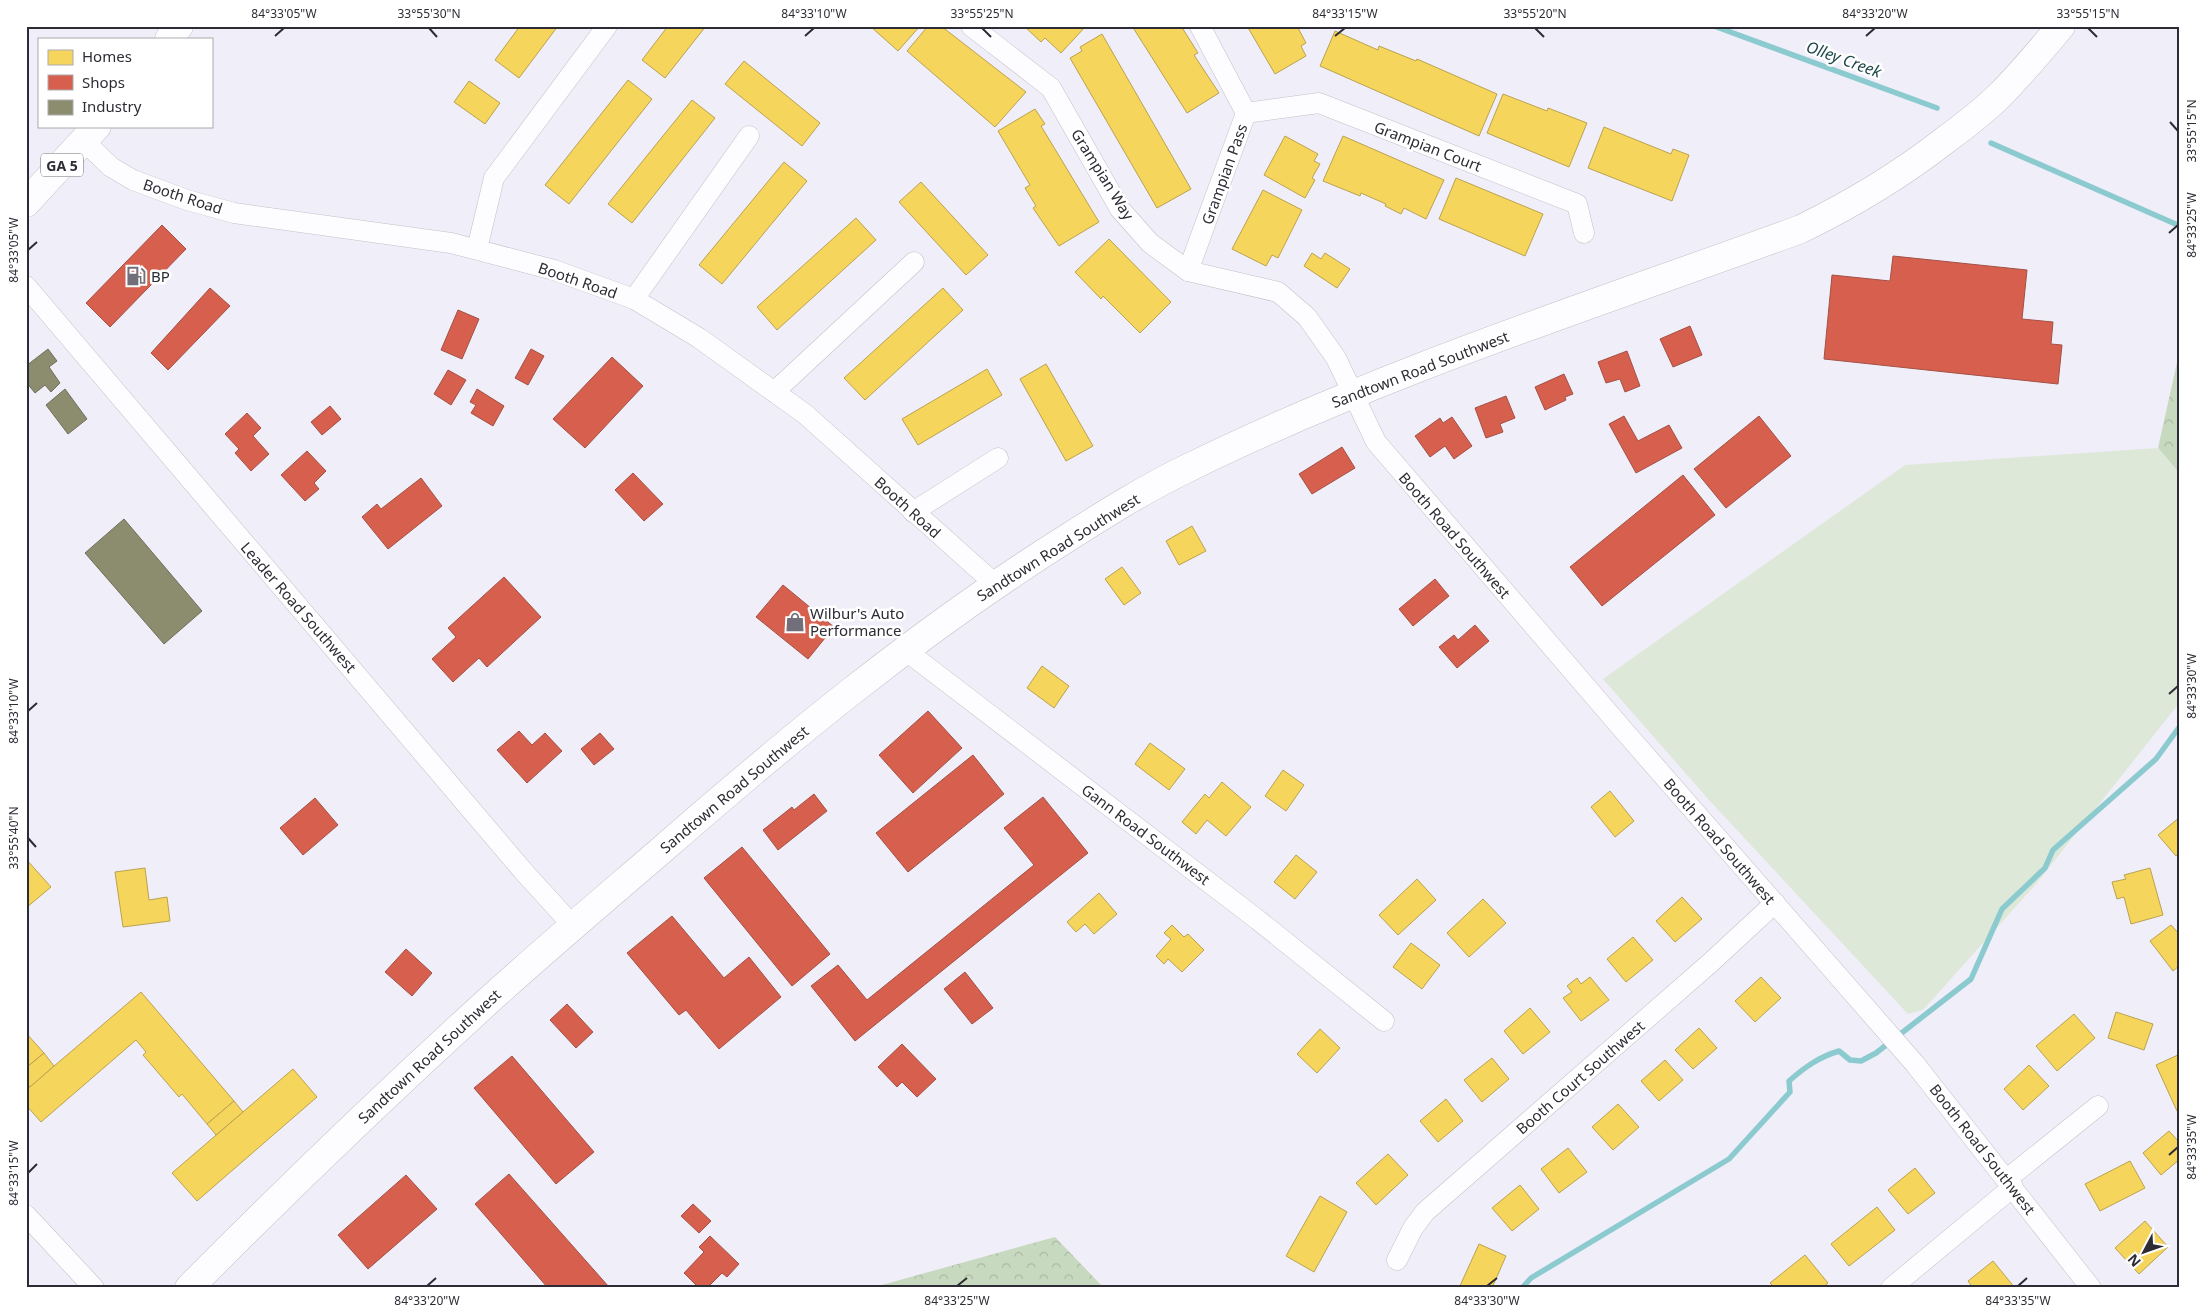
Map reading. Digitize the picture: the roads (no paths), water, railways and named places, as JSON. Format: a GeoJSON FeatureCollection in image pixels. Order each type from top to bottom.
{"type":"FeatureCollection","features":[{"type":"Feature","properties":{"kind":"street"},"geometry":{"type":"LineString","coordinates":[[170,38],[179,26]]}},
{"type":"Feature","properties":{"kind":"street"},"geometry":{"type":"LineString","coordinates":[[477,249],[494,178],[607,26]]}},
{"type":"Feature","properties":{"kind":"street","name":"Grampian Way"},"geometry":{"type":"LineString","coordinates":[[972,26],[1051,88],[1120,209],[1150,243],[1188,271],[1278,292],[1307,317],[1336,358],[1352,394]]}},
{"type":"Feature","properties":{"kind":"street","name":"Grampian Pass"},"geometry":{"type":"LineString","coordinates":[[1188,271],[1246,113],[1200,26]]}},
{"type":"Feature","properties":{"kind":"street","name":"Sandtown Road Southwest"},"geometry":{"type":"LineString","coordinates":[[189,1288],[310,1167],[492,997],[756,768],[906,650],[995,584],[1102,517],[1186,469],[1352,394],[1532,325],[1801,230],[1839,211],[1893,179],[1970,122],[2028,66],[2061,26]]}},
{"type":"Feature","properties":{"kind":"street","name":"Grampian Court"},"geometry":{"type":"LineString","coordinates":[[1246,113],[1320,103],[1577,204],[1584,233]]}},
{"type":"Feature","properties":{"kind":"street","name":"Booth Road"},"geometry":{"type":"LineString","coordinates":[[90,133],[111,167],[133,180],[186,200],[234,213],[451,242],[554,270],[634,299],[699,338],[805,414],[912,512],[995,584]]}},
{"type":"Feature","properties":{"kind":"street","name":"GA 5"},"geometry":{"type":"LineString","coordinates":[[26,204],[90,133]]}},
{"type":"Feature","properties":{"kind":"street"},"geometry":{"type":"LineString","coordinates":[[634,299],[749,136]]}},
{"type":"Feature","properties":{"kind":"street"},"geometry":{"type":"LineString","coordinates":[[774,392],[914,262]]}},
{"type":"Feature","properties":{"kind":"street","name":"Leader Road Southwest"},"geometry":{"type":"LineString","coordinates":[[26,286],[524,872],[574,926]]}},
{"type":"Feature","properties":{"kind":"street","name":"Booth Road Southwest"},"geometry":{"type":"LineString","coordinates":[[1352,394],[1376,442],[1915,1064],[2091,1288]]}},
{"type":"Feature","properties":{"kind":"street"},"geometry":{"type":"LineString","coordinates":[[912,512],[998,458]]}},
{"type":"Feature","properties":{"kind":"street","name":"Gann Road Southwest"},"geometry":{"type":"LineString","coordinates":[[906,650],[1258,920],[1384,1021]]}},
{"type":"Feature","properties":{"kind":"street","name":"Booth Court Southwest"},"geometry":{"type":"LineString","coordinates":[[1397,1260],[1413,1228],[1425,1212],[1709,964],[1775,903]]}},
{"type":"Feature","properties":{"kind":"street"},"geometry":{"type":"LineString","coordinates":[[1891,1288],[2098,1106]]}},
{"type":"Feature","properties":{"kind":"street"},"geometry":{"type":"LineString","coordinates":[[26,1215],[94,1288]]}},
{"type":"Feature","properties":{"kind":"waterway","name":"Olley Creek"},"geometry":{"type":"LineString","coordinates":[[1714,26],[1937,108]]}},
{"type":"Feature","properties":{"kind":"waterway","name":"Olley Creek"},"geometry":{"type":"LineString","coordinates":[[1991,143],[2180,226]]}},
{"type":"Feature","properties":{"kind":"waterway"},"geometry":{"type":"LineString","coordinates":[[1522,1288],[1531,1278],[1729,1159],[1790,1092],[1789,1081],[1807,1067],[1819,1059],[1839,1051],[1850,1060],[1861,1061],[1876,1053],[1971,979],[2002,909],[2045,868],[2053,850],[2156,759],[2180,726]]}},
{"type":"Feature","properties":{"kind":"place","name":"BP"},"geometry":{"type":"Point","coordinates":[136,276]}},
{"type":"Feature","properties":{"kind":"place","name":"Wilbur's Auto Performance"},"geometry":{"type":"Point","coordinates":[795,622]}}]}
